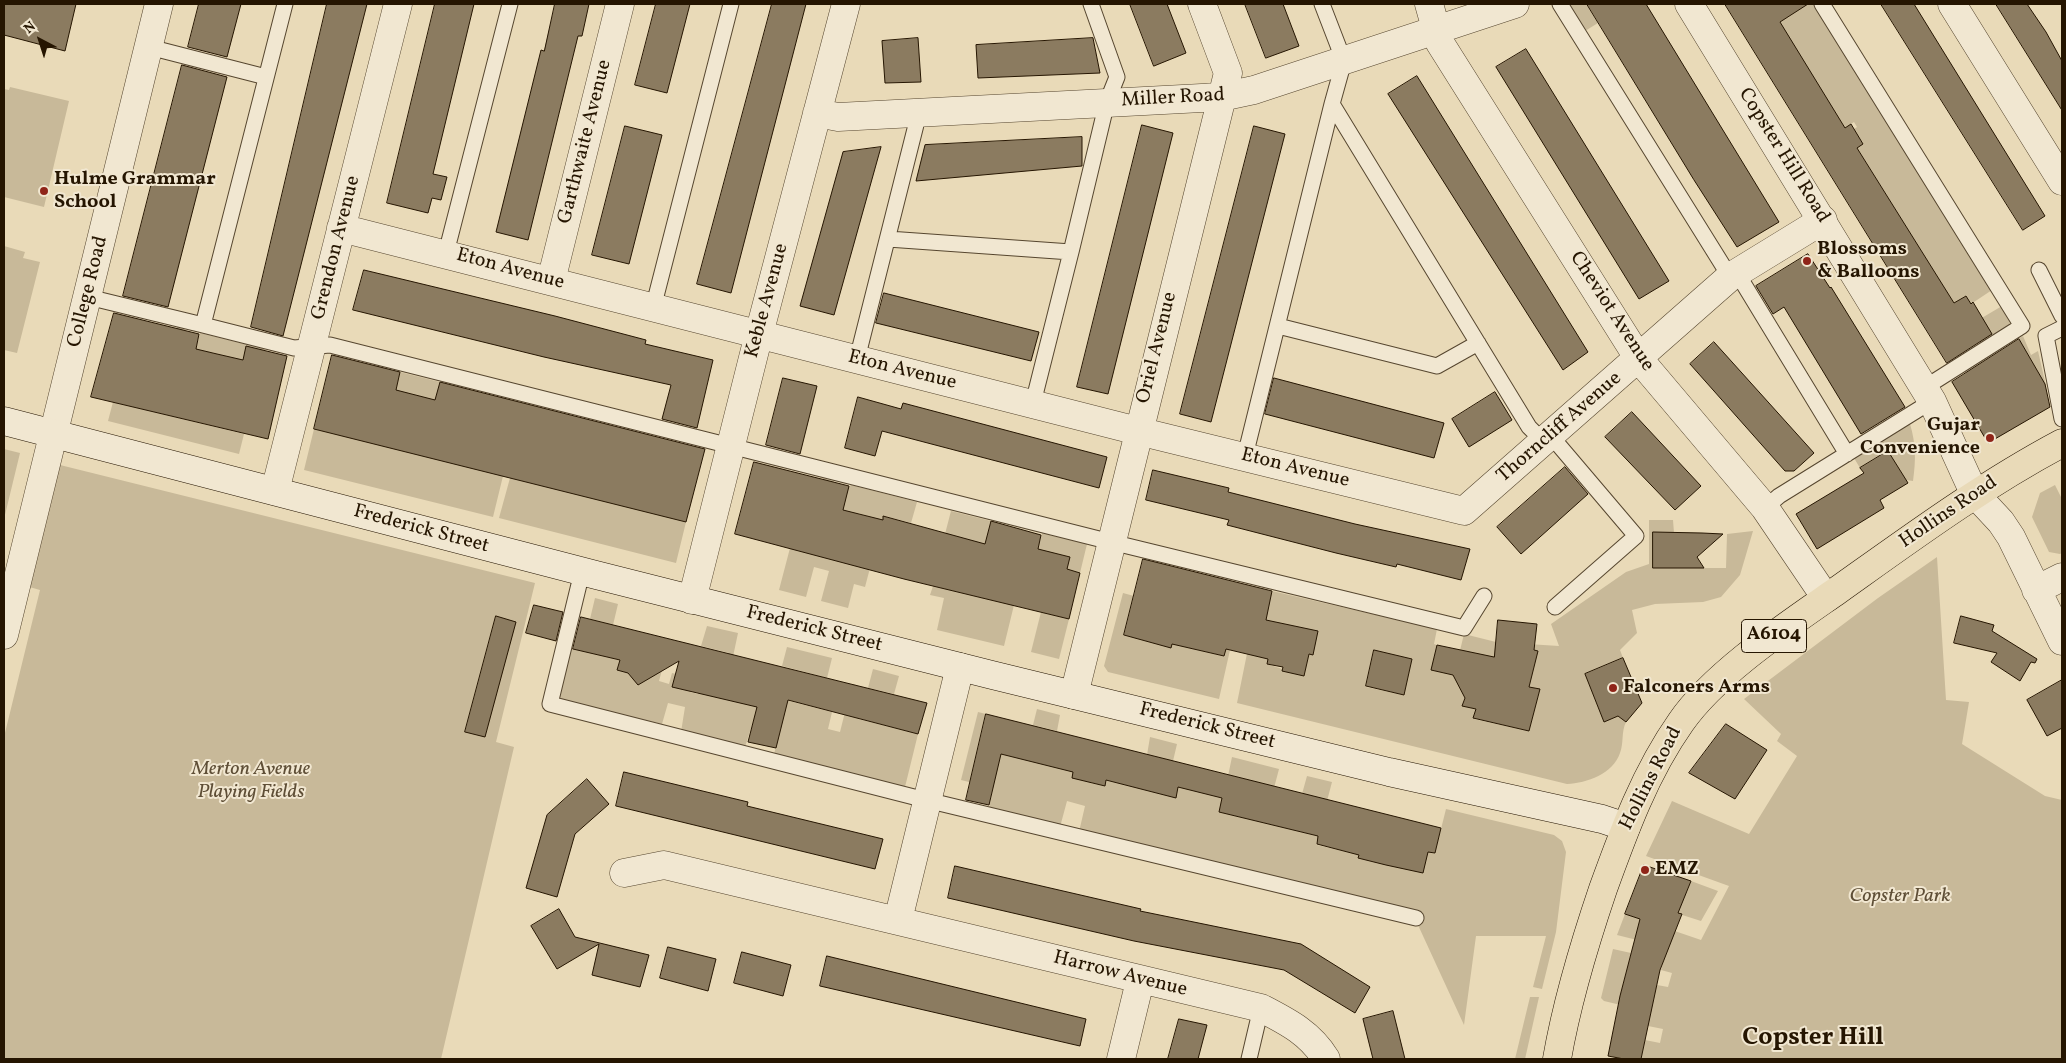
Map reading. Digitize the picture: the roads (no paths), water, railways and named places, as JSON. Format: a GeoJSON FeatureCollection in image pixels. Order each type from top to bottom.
{"type":"FeatureCollection","features":[{"type":"Feature","properties":{"kind":"main road","name":"Hollins Road"},"geometry":{"type":"LineString","coordinates":[[1557,1059],[1568,1000],[1626,827],[1664,750],[1682,721],[1703,696],[1749,656],[1826,598],[1974,494],[2062,443]]}},
{"type":"Feature","properties":{"kind":"street","name":"College Road"},"geometry":{"type":"LineString","coordinates":[[4,636],[12,570],[53,434],[159,4]]}},
{"type":"Feature","properties":{"kind":"street","name":"Grendon Avenue"},"geometry":{"type":"LineString","coordinates":[[275,491],[398,4]]}},
{"type":"Feature","properties":{"kind":"street","name":"Garthwaite Avenue"},"geometry":{"type":"LineString","coordinates":[[551,281],[620,4]]}},
{"type":"Feature","properties":{"kind":"street","name":"Keble Avenue"},"geometry":{"type":"LineString","coordinates":[[692,600],[759,334],[846,4]]}},
{"type":"Feature","properties":{"kind":"street","name":"Oriel Avenue"},"geometry":{"type":"LineString","coordinates":[[1074,695],[1228,73],[1202,4]]}},
{"type":"Feature","properties":{"kind":"street","name":"Cheviot Avenue"},"geometry":{"type":"LineString","coordinates":[[1429,4],[1438,30],[1440,43],[1638,359],[1765,508],[1826,598]]}},
{"type":"Feature","properties":{"kind":"street","name":"Miller Road"},"geometry":{"type":"LineString","coordinates":[[817,113],[838,117],[1221,97],[1245,93],[1515,4]]}},
{"type":"Feature","properties":{"kind":"street","name":"Copster Hill Road"},"geometry":{"type":"LineString","coordinates":[[1690,4],[1928,394],[1974,494],[2011,537],[2062,641]]}},
{"type":"Feature","properties":{"kind":"street"},"geometry":{"type":"LineString","coordinates":[[1952,4],[2062,181]]}},
{"type":"Feature","properties":{"kind":"street","name":"Thorncliff Avenue"},"geometry":{"type":"LineString","coordinates":[[1464,511],[1734,275],[1823,220]]}},
{"type":"Feature","properties":{"kind":"street","name":"Eton Avenue"},"geometry":{"type":"LineString","coordinates":[[341,228],[1138,431],[1464,511]]}},
{"type":"Feature","properties":{"kind":"street","name":"Frederick Street"},"geometry":{"type":"LineString","coordinates":[[4,421],[692,600],[1389,772],[1602,819],[1626,827]]}},
{"type":"Feature","properties":{"kind":"street"},"geometry":{"type":"LineString","coordinates":[[2036,590],[2062,577]]}},
{"type":"Feature","properties":{"kind":"street"},"geometry":{"type":"LineString","coordinates":[[898,920],[929,800],[960,667]]}},
{"type":"Feature","properties":{"kind":"street","name":"Harrow Avenue"},"geometry":{"type":"LineString","coordinates":[[624,873],[664,865],[898,920],[1140,981],[1261,1008],[1297,1027],[1316,1044],[1326,1059]]}},
{"type":"Feature","properties":{"kind":"street"},"geometry":{"type":"LineString","coordinates":[[1121,1059],[1140,981]]}},
{"type":"Feature","properties":{"kind":"lane"},"geometry":{"type":"LineString","coordinates":[[203,325],[285,4]]}},
{"type":"Feature","properties":{"kind":"lane"},"geometry":{"type":"LineString","coordinates":[[446,254],[510,4]]}},
{"type":"Feature","properties":{"kind":"lane"},"geometry":{"type":"LineString","coordinates":[[653,308],[732,4]]}},
{"type":"Feature","properties":{"kind":"lane"},"geometry":{"type":"LineString","coordinates":[[1032,404],[1107,102],[1117,77],[1091,4]]}},
{"type":"Feature","properties":{"kind":"lane"},"geometry":{"type":"LineString","coordinates":[[1244,456],[1344,61],[1322,4]]}},
{"type":"Feature","properties":{"kind":"lane"},"geometry":{"type":"LineString","coordinates":[[1560,4],[1847,454]]}},
{"type":"Feature","properties":{"kind":"lane"},"geometry":{"type":"LineString","coordinates":[[1765,508],[1779,496],[1847,454],[2022,326],[1822,4]]}},
{"type":"Feature","properties":{"kind":"lane"},"geometry":{"type":"LineString","coordinates":[[149,47],[266,77]]}},
{"type":"Feature","properties":{"kind":"lane"},"geometry":{"type":"LineString","coordinates":[[1332,104],[1529,427],[1547,439],[1636,536],[1555,607]]}},
{"type":"Feature","properties":{"kind":"lane"},"geometry":{"type":"LineString","coordinates":[[857,359],[919,113]]}},
{"type":"Feature","properties":{"kind":"lane"},"geometry":{"type":"LineString","coordinates":[[888,239],[1071,252]]}},
{"type":"Feature","properties":{"kind":"lane"},"geometry":{"type":"LineString","coordinates":[[2039,270],[2062,316]]}},
{"type":"Feature","properties":{"kind":"lane"},"geometry":{"type":"LineString","coordinates":[[88,296],[294,348],[330,346],[1111,542],[1464,628],[1484,596]]}},
{"type":"Feature","properties":{"kind":"lane"},"geometry":{"type":"LineString","coordinates":[[1278,326],[1437,366],[1478,343]]}},
{"type":"Feature","properties":{"kind":"lane"},"geometry":{"type":"LineString","coordinates":[[2062,328],[2046,336],[2062,419]]}},
{"type":"Feature","properties":{"kind":"lane"},"geometry":{"type":"LineString","coordinates":[[582,572],[550,704],[929,800],[1416,918]]}},
{"type":"Feature","properties":{"kind":"lane"},"geometry":{"type":"LineString","coordinates":[[1249,1059],[1261,1008]]}},
{"type":"Feature","properties":{"kind":"place","name":"Hulme Grammar School"},"geometry":{"type":"Point","coordinates":[44,191]}},
{"type":"Feature","properties":{"kind":"place","name":"Blossoms & Balloons"},"geometry":{"type":"Point","coordinates":[1807,261]}},
{"type":"Feature","properties":{"kind":"place","name":"Gujar Convenience"},"geometry":{"type":"Point","coordinates":[1990,438]}},
{"type":"Feature","properties":{"kind":"place","name":"Falconers Arms"},"geometry":{"type":"Point","coordinates":[1613,688]}},
{"type":"Feature","properties":{"kind":"place","name":"EMZ"},"geometry":{"type":"Point","coordinates":[1645,870]}},
{"type":"Feature","properties":{"kind":"district","name":"Copster Hill"},"geometry":{"type":"Point","coordinates":[1813,1039]}},
{"type":"Feature","properties":{"kind":"park label","name":"Merton Avenue Playing Fields"},"geometry":{"type":"Point","coordinates":[251,782]}},
{"type":"Feature","properties":{"kind":"park label","name":"Copster Park"},"geometry":{"type":"Point","coordinates":[1900,897]}}]}
